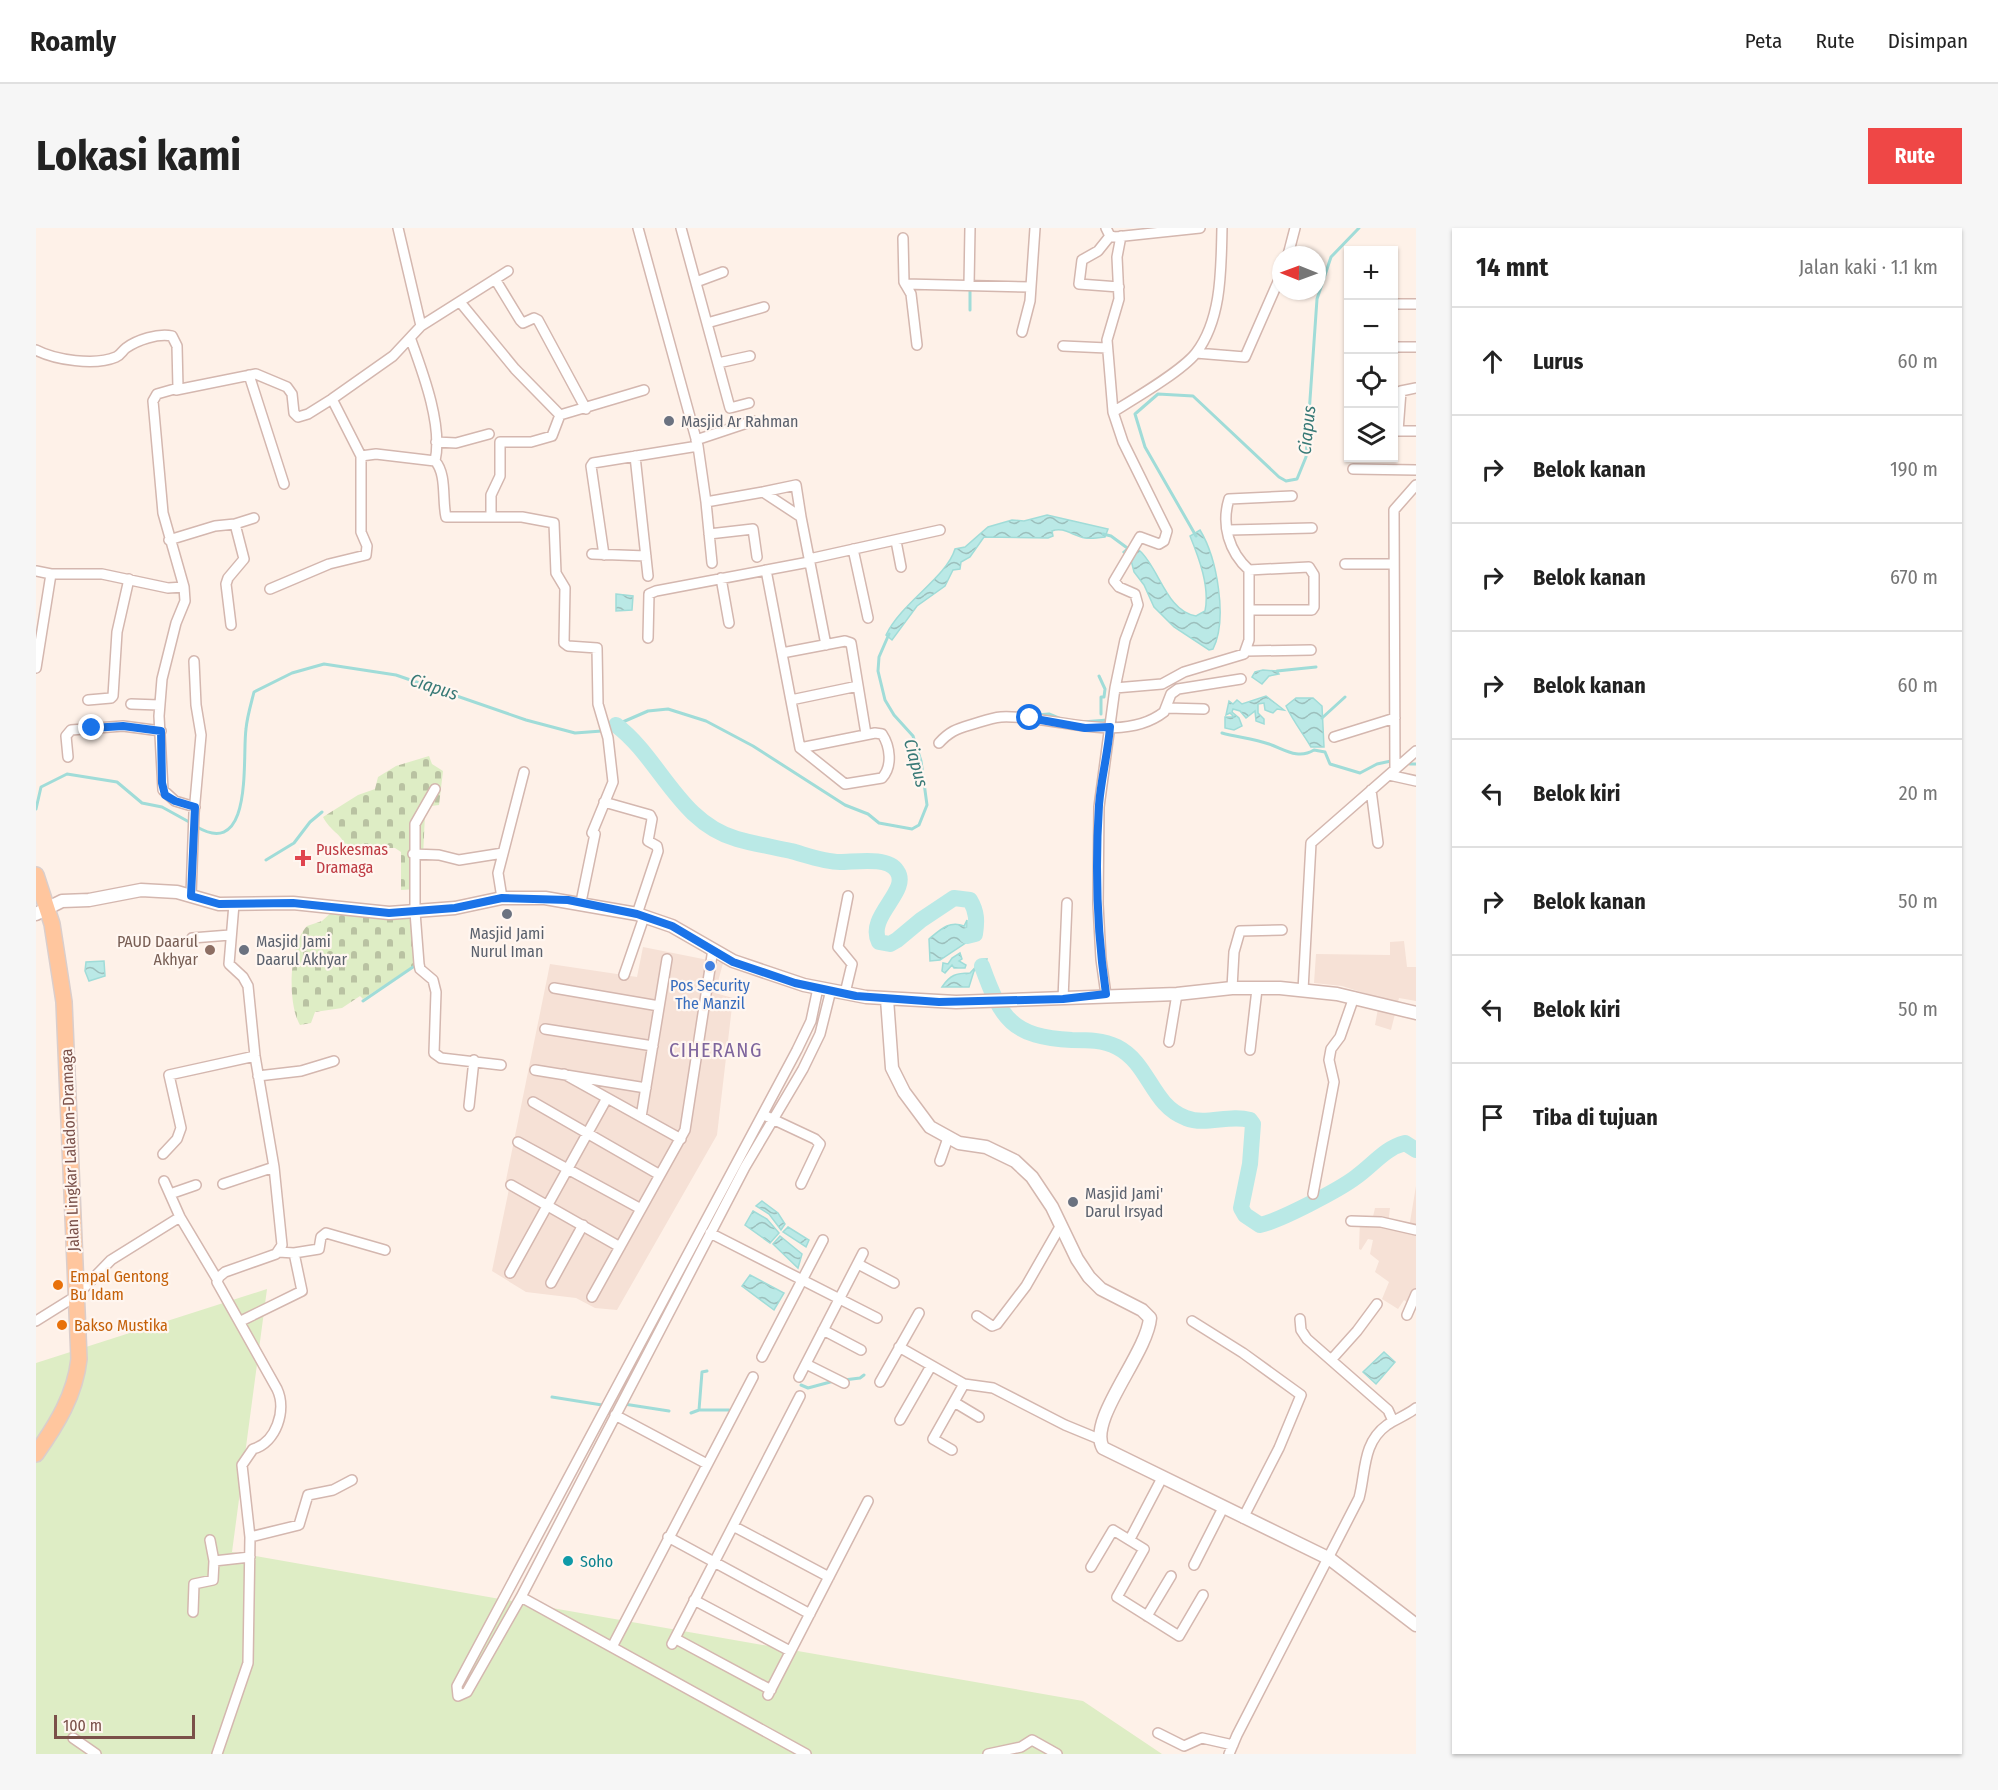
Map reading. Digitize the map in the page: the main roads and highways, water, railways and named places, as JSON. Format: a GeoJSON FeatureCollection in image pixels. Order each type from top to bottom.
{"type":"FeatureCollection","features":[{"type":"Feature","properties":{"kind":"main road","name":"Jalan Lingkar Laladon-Dramaga"},"geometry":{"type":"LineString","coordinates":[[36,875],[42,911],[60,964],[64,1002],[79,1359],[76,1380],[61,1415],[36,1454]]}},
{"type":"Feature","properties":{"kind":"water"},"geometry":{"type":"Polygon","coordinates":[[[1047,515],[1108,529],[1105,537],[1095,538],[1081,537],[1060,530],[1052,531],[1053,536],[1048,538],[984,537],[970,557],[961,562],[960,569],[953,570],[945,586],[917,606],[892,640],[886,635],[902,612],[943,570],[955,549],[965,547],[988,527],[1012,520],[1024,521],[1047,515]]]}},
{"type":"Feature","properties":{"kind":"water"},"geometry":{"type":"Polygon","coordinates":[[[1200,530],[1216,572],[1220,606],[1217,636],[1213,649],[1209,650],[1174,627],[1154,607],[1144,585],[1134,572],[1131,560],[1123,552],[1132,544],[1140,551],[1178,607],[1196,616],[1205,611],[1206,592],[1200,563],[1190,536],[1200,530]]]}},
{"type":"Feature","properties":{"kind":"water"},"geometry":{"type":"Polygon","coordinates":[[[616,594],[633,596],[632,610],[616,611],[616,594]]]}},
{"type":"Feature","properties":{"kind":"water"},"geometry":{"type":"Polygon","coordinates":[[[1277,671],[1279,674],[1269,676],[1262,684],[1252,677],[1255,672],[1277,671]]]}},
{"type":"Feature","properties":{"kind":"water"},"geometry":{"type":"Polygon","coordinates":[[[1266,696],[1284,710],[1277,709],[1273,713],[1265,710],[1264,703],[1258,704],[1258,713],[1264,719],[1264,724],[1256,721],[1255,711],[1246,718],[1240,711],[1233,709],[1232,712],[1239,718],[1242,726],[1234,730],[1225,728],[1225,717],[1234,717],[1230,713],[1226,715],[1229,701],[1233,704],[1237,700],[1242,704],[1266,696]]]}},
{"type":"Feature","properties":{"kind":"water"},"geometry":{"type":"Polygon","coordinates":[[[1296,698],[1313,698],[1322,706],[1324,747],[1311,747],[1292,717],[1286,706],[1296,698]]]}},
{"type":"Feature","properties":{"kind":"water"},"geometry":{"type":"Polygon","coordinates":[[[967,920],[967,942],[940,960],[930,961],[929,939],[949,925],[964,926],[967,920]]]}},
{"type":"Feature","properties":{"kind":"water"},"geometry":{"type":"Polygon","coordinates":[[[960,953],[962,959],[959,961],[966,965],[965,968],[954,968],[952,965],[945,973],[942,971],[943,963],[948,964],[960,953]]]}},
{"type":"Feature","properties":{"kind":"water"},"geometry":{"type":"Polygon","coordinates":[[[983,959],[987,959],[985,964],[974,971],[969,987],[942,987],[954,976],[970,973],[983,959]]]}},
{"type":"Feature","properties":{"kind":"water"},"geometry":{"type":"Polygon","coordinates":[[[104,961],[105,976],[89,981],[85,971],[86,962],[104,961]]]}},
{"type":"Feature","properties":{"kind":"water"},"geometry":{"type":"Polygon","coordinates":[[[762,1201],[778,1213],[785,1224],[781,1230],[769,1214],[756,1206],[762,1201]]]}},
{"type":"Feature","properties":{"kind":"water"},"geometry":{"type":"Polygon","coordinates":[[[753,1211],[767,1219],[779,1233],[770,1243],[745,1225],[753,1211]]]}},
{"type":"Feature","properties":{"kind":"water"},"geometry":{"type":"Polygon","coordinates":[[[788,1227],[809,1240],[806,1247],[783,1232],[788,1227]]]}},
{"type":"Feature","properties":{"kind":"water"},"geometry":{"type":"Polygon","coordinates":[[[780,1236],[802,1254],[798,1268],[773,1244],[780,1236]]]}},
{"type":"Feature","properties":{"kind":"water"},"geometry":{"type":"Polygon","coordinates":[[[750,1275],[784,1293],[774,1310],[742,1286],[750,1275]]]}},
{"type":"Feature","properties":{"kind":"water"},"geometry":{"type":"Polygon","coordinates":[[[1384,1352],[1395,1362],[1376,1384],[1363,1372],[1384,1352]]]}},
{"type":"Feature","properties":{"kind":"waterway","name":"Ciapus"},"geometry":{"type":"LineString","coordinates":[[1196,536],[1145,447],[1135,414],[1158,394],[1193,396],[1279,477],[1286,481],[1297,479],[1306,457],[1317,299],[1331,257],[1359,228]]}},
{"type":"Feature","properties":{"kind":"waterway"},"geometry":{"type":"LineString","coordinates":[[970,288],[970,310]]}},
{"type":"Feature","properties":{"kind":"waterway","name":"Ciapus"},"geometry":{"type":"LineString","coordinates":[[1103,534],[1111,536],[1130,550]]}},
{"type":"Feature","properties":{"kind":"waterway","name":"Ciapus"},"geometry":{"type":"LineString","coordinates":[[197,827],[215,833],[228,829],[236,818],[244,781],[247,724],[254,692],[292,673],[324,664],[396,675],[526,720],[575,733],[602,731],[648,711],[668,709],[706,721],[753,746],[845,805],[868,814],[879,823],[912,829],[919,825],[927,805],[921,761],[913,736],[894,715],[885,700],[878,671],[879,657],[889,634]]}},
{"type":"Feature","properties":{"kind":"waterway"},"geometry":{"type":"LineString","coordinates":[[1277,671],[1316,667]]}},
{"type":"Feature","properties":{"kind":"waterway"},"geometry":{"type":"LineString","coordinates":[[1099,676],[1105,689],[1104,697],[1101,697],[1101,714]]}},
{"type":"Feature","properties":{"kind":"waterway"},"geometry":{"type":"LineString","coordinates":[[1322,718],[1345,697]]}},
{"type":"Feature","properties":{"kind":"waterway"},"geometry":{"type":"LineString","coordinates":[[1036,715],[1049,714],[1061,719]]}},
{"type":"Feature","properties":{"kind":"waterway"},"geometry":{"type":"LineString","coordinates":[[1082,722],[1108,720]]}},
{"type":"Feature","properties":{"kind":"waterway"},"geometry":{"type":"LineString","coordinates":[[616,725],[645,754],[685,805],[717,831],[737,839],[828,861],[879,862],[893,866],[900,879],[878,923],[879,942],[890,944],[897,940],[921,920],[954,898],[970,900],[974,909],[975,934],[967,936]]}},
{"type":"Feature","properties":{"kind":"waterway"},"geometry":{"type":"LineString","coordinates":[[1222,733],[1263,742],[1297,754],[1314,750],[1325,752],[1330,764],[1360,773],[1377,764],[1391,761]]}},
{"type":"Feature","properties":{"kind":"waterway"},"geometry":{"type":"LineString","coordinates":[[1410,764],[1416,764]]}},
{"type":"Feature","properties":{"kind":"waterway","name":"Ciapus"},"geometry":{"type":"LineString","coordinates":[[36,809],[41,787],[67,774],[117,782],[142,803],[162,807],[191,823]]}},
{"type":"Feature","properties":{"kind":"waterway"},"geometry":{"type":"LineString","coordinates":[[266,860],[294,843],[310,822],[322,812]]}},
{"type":"Feature","properties":{"kind":"waterway"},"geometry":{"type":"LineString","coordinates":[[982,966],[1003,1012],[1022,1029],[1035,1035],[1095,1041],[1117,1047],[1137,1063],[1165,1104],[1186,1118],[1201,1121],[1234,1118],[1250,1120],[1253,1124],[1250,1164],[1241,1208],[1245,1215],[1260,1225],[1294,1211],[1336,1189],[1398,1145],[1405,1143],[1416,1150]]}},
{"type":"Feature","properties":{"kind":"waterway"},"geometry":{"type":"LineString","coordinates":[[363,1001],[413,967]]}},
{"type":"Feature","properties":{"kind":"waterway"},"geometry":{"type":"LineString","coordinates":[[707,1371],[702,1372],[699,1410],[729,1410]]}},
{"type":"Feature","properties":{"kind":"waterway"},"geometry":{"type":"LineString","coordinates":[[844,1380],[860,1378],[864,1375]]}},
{"type":"Feature","properties":{"kind":"waterway"},"geometry":{"type":"LineString","coordinates":[[801,1385],[808,1388],[834,1381]]}},
{"type":"Feature","properties":{"kind":"waterway"},"geometry":{"type":"LineString","coordinates":[[552,1397],[602,1405]]}},
{"type":"Feature","properties":{"kind":"waterway"},"geometry":{"type":"LineString","coordinates":[[624,1404],[669,1411]]}},
{"type":"Feature","properties":{"kind":"waterway"},"geometry":{"type":"LineString","coordinates":[[691,1413],[699,1410]]}},
{"type":"Feature","properties":{"kind":"place","name":"Masjid Ar Rahman"},"geometry":{"type":"Point","coordinates":[669,421]}},
{"type":"Feature","properties":{"kind":"place","name":"Puskesmas Dramaga"},"geometry":{"type":"Point","coordinates":[303,858]}},
{"type":"Feature","properties":{"kind":"place","name":"Masjid Jami Nurul Iman"},"geometry":{"type":"Point","coordinates":[507,914]}},
{"type":"Feature","properties":{"kind":"place","name":"PAUD Daarul Akhyar"},"geometry":{"type":"Point","coordinates":[210,950]}},
{"type":"Feature","properties":{"kind":"place","name":"Masjid Jami Daarul Akhyar"},"geometry":{"type":"Point","coordinates":[244,950]}},
{"type":"Feature","properties":{"kind":"place","name":"Pos Security The Manzil"},"geometry":{"type":"Point","coordinates":[710,966]}},
{"type":"Feature","properties":{"kind":"place","name":"Masjid Jami' Darul Irsyad"},"geometry":{"type":"Point","coordinates":[1073,1202]}},
{"type":"Feature","properties":{"kind":"place","name":"Empal Gentong Bu Idam"},"geometry":{"type":"Point","coordinates":[58,1285]}},
{"type":"Feature","properties":{"kind":"place","name":"Bakso Mustika"},"geometry":{"type":"Point","coordinates":[62,1325]}},
{"type":"Feature","properties":{"kind":"place","name":"Soho"},"geometry":{"type":"Point","coordinates":[568,1561]}},
{"type":"Feature","properties":{"kind":"district","name":"CIHERANG"},"geometry":{"type":"Point","coordinates":[716,1050]}}]}
